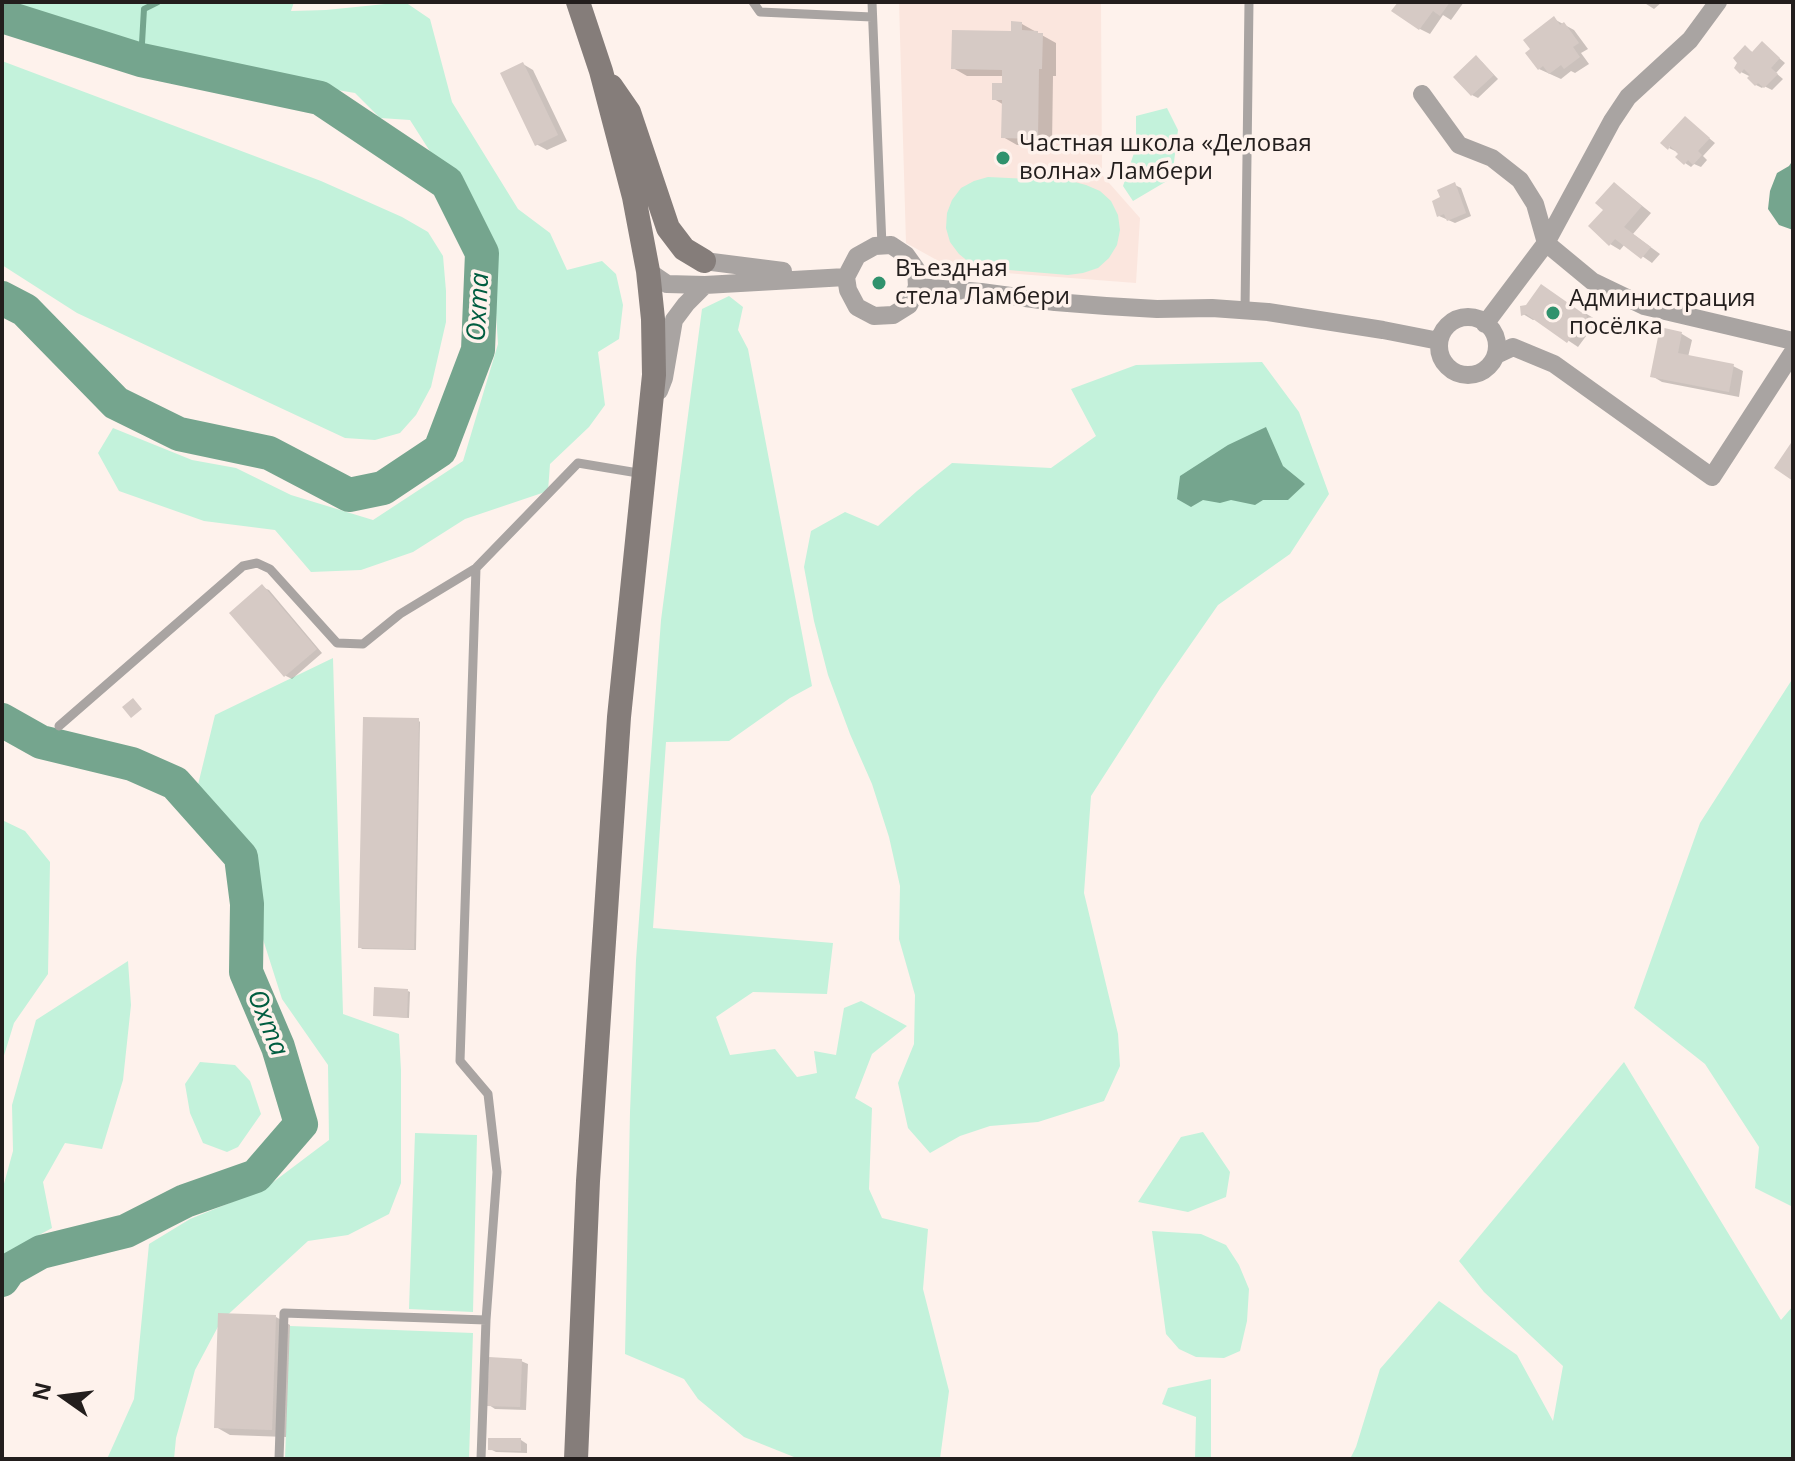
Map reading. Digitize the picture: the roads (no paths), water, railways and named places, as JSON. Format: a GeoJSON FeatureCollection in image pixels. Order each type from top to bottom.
{"type":"FeatureCollection","features":[{"type":"Feature","properties":{"kind":"main road"},"geometry":{"type":"LineString","coordinates":[[576,1459],[588,1181],[617,748],[654,375],[648,271],[634,197],[601,71],[578,2]]}},
{"type":"Feature","properties":{"kind":"main road"},"geometry":{"type":"LineString","coordinates":[[601,71],[629,112],[668,228],[704,273]]}},
{"type":"Feature","properties":{"kind":"main road"},"geometry":{"type":"LineString","coordinates":[[648,271],[667,258],[704,273]]}},
{"type":"Feature","properties":{"kind":"street"},"geometry":{"type":"LineString","coordinates":[[1485,324],[1546,243],[1628,97],[1690,40],[1718,2]]}},
{"type":"Feature","properties":{"kind":"street"},"geometry":{"type":"LineString","coordinates":[[1422,94],[1459,145],[1492,158],[1520,180],[1535,204],[1546,243],[1592,281],[1644,306],[1793,341]]}},
{"type":"Feature","properties":{"kind":"street"},"geometry":{"type":"LineString","coordinates":[[891,245],[906,255],[916,269],[917,287],[909,305],[893,315],[874,316],[857,307],[848,290],[846,277],[857,256],[875,246],[882,246],[891,245]]}},
{"type":"Feature","properties":{"kind":"street"},"geometry":{"type":"LineString","coordinates":[[651,408],[664,378],[674,320],[704,273],[846,277]]}},
{"type":"Feature","properties":{"kind":"street"},"geometry":{"type":"LineString","coordinates":[[917,287],[1106,306],[1268,312],[1439,341]]}},
{"type":"Feature","properties":{"kind":"street"},"geometry":{"type":"LineString","coordinates":[[1465,317],[1479,319],[1485,324],[1497,340],[1496,355],[1489,367],[1477,375],[1463,376],[1450,370],[1441,359],[1438,345],[1442,332],[1452,321],[1465,317]]}},
{"type":"Feature","properties":{"kind":"street"},"geometry":{"type":"LineString","coordinates":[[1496,355],[1513,347],[1554,364],[1712,477],[1793,352]]}},
{"type":"Feature","properties":{"kind":"lane"},"geometry":{"type":"LineString","coordinates":[[753,2],[760,12],[872,17]]}},
{"type":"Feature","properties":{"kind":"lane"},"geometry":{"type":"LineString","coordinates":[[872,2],[882,246]]}},
{"type":"Feature","properties":{"kind":"lane"},"geometry":{"type":"LineString","coordinates":[[1245,310],[1249,2]]}},
{"type":"Feature","properties":{"kind":"lane"},"geometry":{"type":"LineString","coordinates":[[59,726],[243,566],[257,563],[270,569],[337,643],[363,644],[400,614],[476,568],[578,463],[644,474]]}},
{"type":"Feature","properties":{"kind":"lane"},"geometry":{"type":"LineString","coordinates":[[476,568],[460,1061],[488,1094],[497,1172],[486,1320],[481,1459]]}},
{"type":"Feature","properties":{"kind":"lane"},"geometry":{"type":"LineString","coordinates":[[279,1459],[284,1313],[486,1320]]}},
{"type":"Feature","properties":{"kind":"waterway"},"geometry":{"type":"LineString","coordinates":[[141,60],[144,9],[158,2]]}},
{"type":"Feature","properties":{"kind":"waterway","name":"Охта"},"geometry":{"type":"LineString","coordinates":[[2,16],[141,60],[320,98],[447,183],[482,253],[478,350],[440,450],[383,488],[349,495],[269,453],[179,434],[116,403],[25,310],[2,298]]}},
{"type":"Feature","properties":{"kind":"waterway","name":"Охта"},"geometry":{"type":"LineString","coordinates":[[2,720],[41,742],[132,764],[175,783],[241,857],[247,904],[246,972],[278,1047],[301,1124],[256,1176],[185,1201],[126,1231],[41,1252],[9,1270],[2,1280]]}},
{"type":"Feature","properties":{"kind":"place","name":"Частная школа «Деловая волна» Ламбери"},"geometry":{"type":"Point","coordinates":[1003,158]}},
{"type":"Feature","properties":{"kind":"place","name":"Въездная стела Ламбери"},"geometry":{"type":"Point","coordinates":[879,283]}},
{"type":"Feature","properties":{"kind":"place","name":"Администрация посёлка"},"geometry":{"type":"Point","coordinates":[1553,313]}}]}
